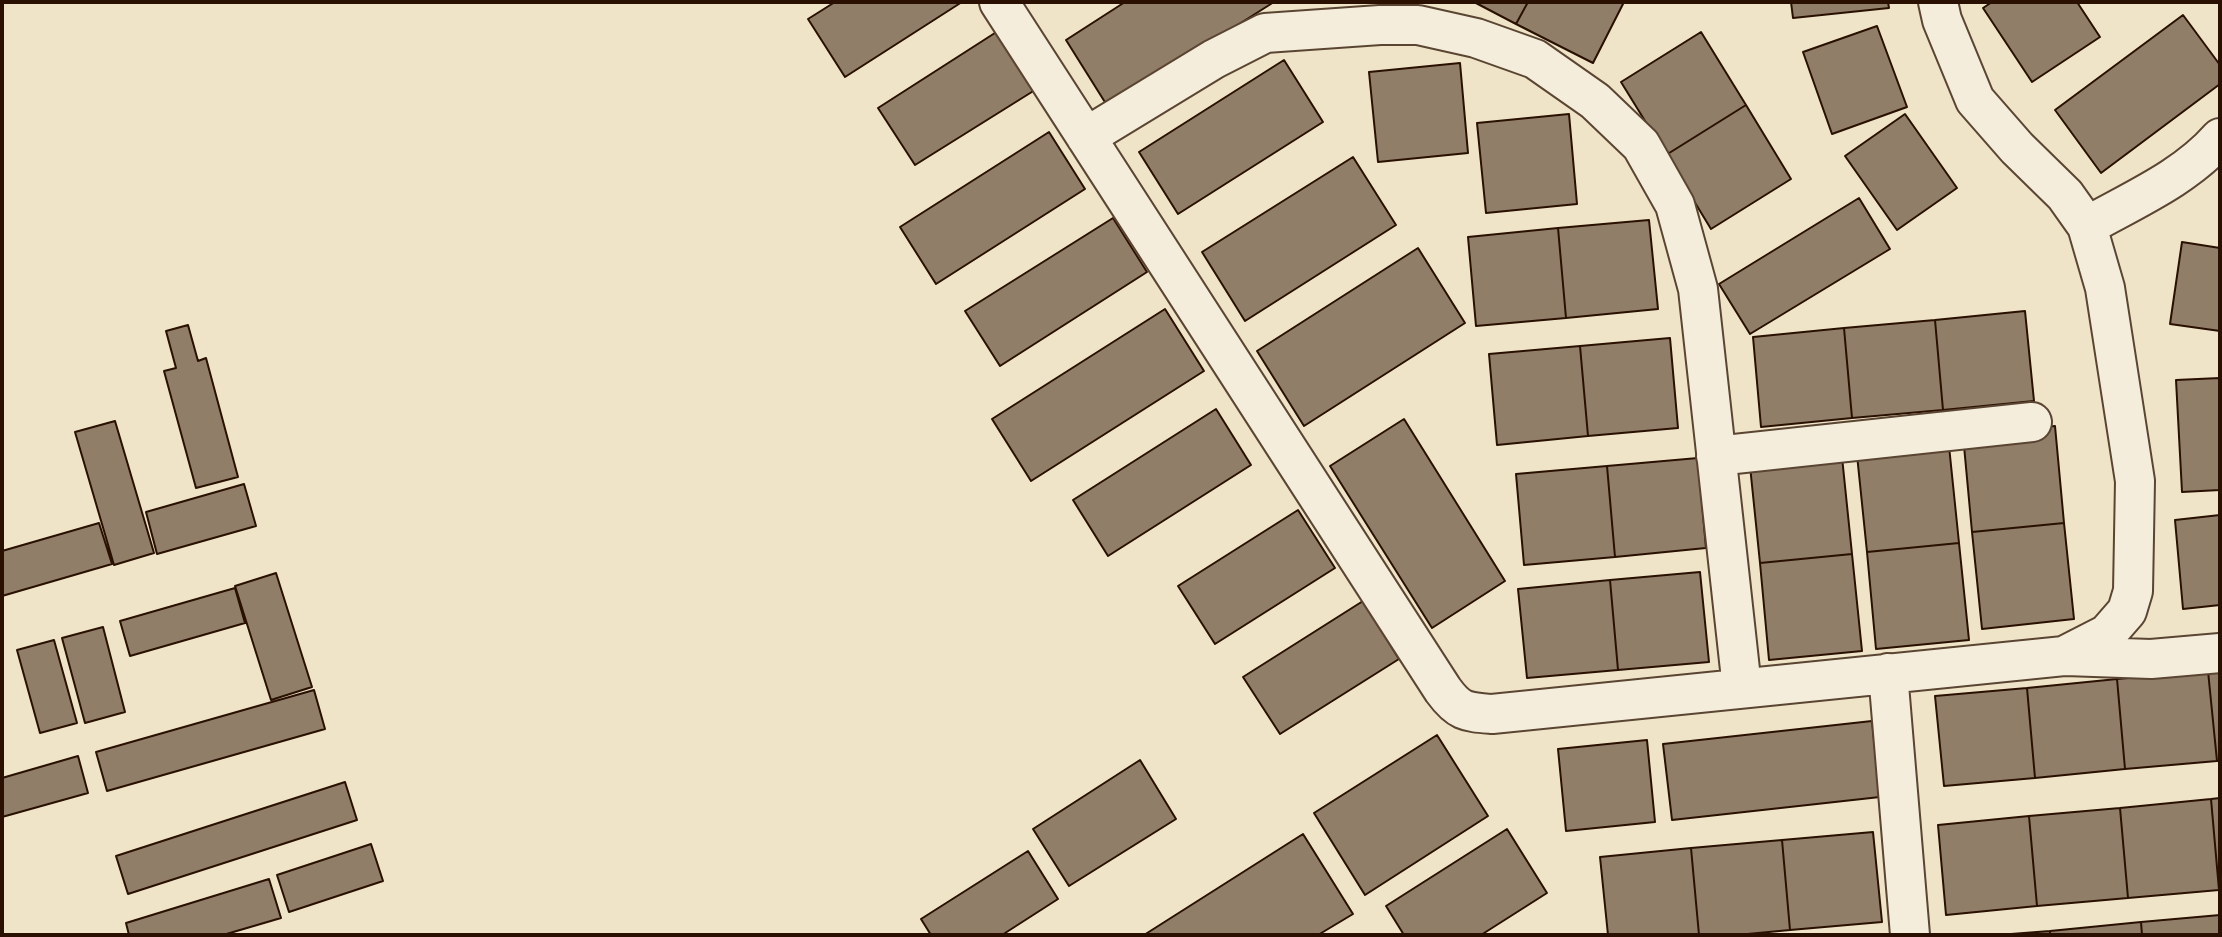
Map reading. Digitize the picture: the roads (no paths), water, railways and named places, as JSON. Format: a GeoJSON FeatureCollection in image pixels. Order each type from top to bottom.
{"type":"FeatureCollection","features":[{"type":"Feature","properties":{"kind":"street"},"geometry":{"type":"LineString","coordinates":[[999,2],[1455,706],[1467,712],[1492,714],[2064,656],[2151,659],[2220,653]]}},
{"type":"Feature","properties":{"kind":"street"},"geometry":{"type":"LineString","coordinates":[[1938,2],[1942,20],[1975,100],[2017,148],[2064,195],[2087,226],[2105,288],[2134,481],[2133,591],[2127,611],[2107,634],[2064,656]]}},
{"type":"Feature","properties":{"kind":"street"},"geometry":{"type":"LineString","coordinates":[[1086,137],[1214,59],[1265,33],[1380,24],[1419,25],[1476,38],[1535,59],[1595,101],[1641,145],[1675,205],[1698,289],[1742,688]]}},
{"type":"Feature","properties":{"kind":"street"},"geometry":{"type":"LineString","coordinates":[[2087,226],[2204,157],[2220,138]]}},
{"type":"Feature","properties":{"kind":"street"},"geometry":{"type":"LineString","coordinates":[[1716,456],[2032,422]]}},
{"type":"Feature","properties":{"kind":"street"},"geometry":{"type":"LineString","coordinates":[[1888,673],[1910,935]]}}]}
